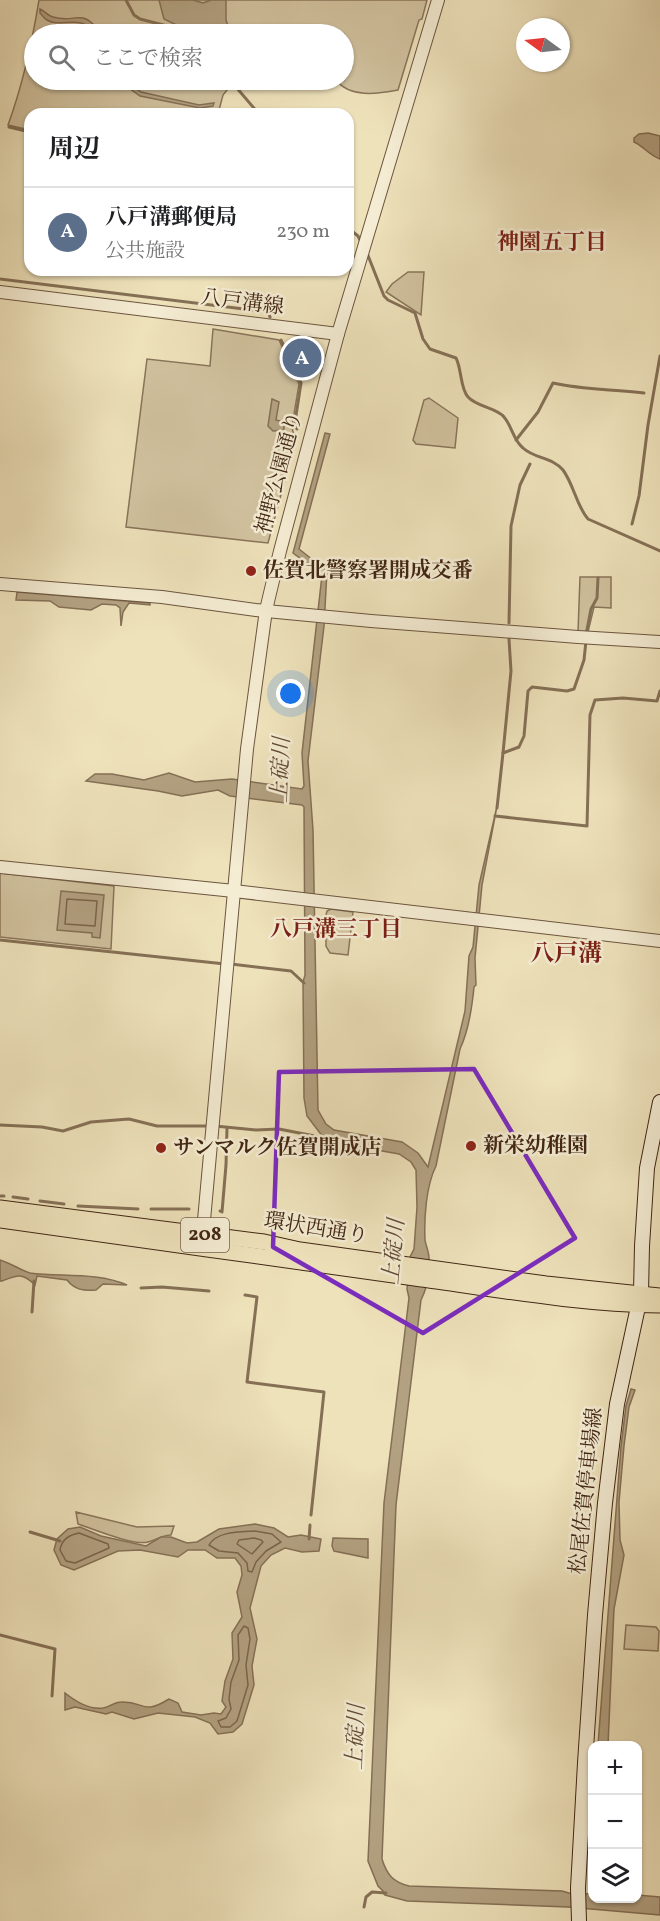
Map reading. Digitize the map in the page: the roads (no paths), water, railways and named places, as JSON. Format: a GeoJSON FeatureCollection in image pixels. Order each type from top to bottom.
{"type":"FeatureCollection","features":[{"type":"Feature","properties":{"kind":"highway","name":"環状西通り"},"geometry":{"type":"LineString","coordinates":[[0,1208],[202,1241]]}},
{"type":"Feature","properties":{"kind":"highway","name":"環状西通り"},"geometry":{"type":"LineString","coordinates":[[0,1220],[202,1241],[264,1242],[410,1271],[546,1284],[640,1299],[660,1305]]}},
{"type":"Feature","properties":{"kind":"highway","name":"環状西通り"},"geometry":{"type":"LineString","coordinates":[[640,1299],[660,1296]]}},
{"type":"Feature","properties":{"kind":"main road","name":"松尾佐賀停車場線"},"geometry":{"type":"LineString","coordinates":[[579,1917],[578,1888],[595,1615],[605,1503],[617,1404],[640,1299],[647,1168],[660,1102]]}},
{"type":"Feature","properties":{"kind":"street","name":"神野公園通り"},"geometry":{"type":"LineString","coordinates":[[234,891],[254,688],[266,610],[338,334],[438,0]]}},
{"type":"Feature","properties":{"kind":"street","name":"八戸溝線"},"geometry":{"type":"LineString","coordinates":[[0,292],[338,334]]}},
{"type":"Feature","properties":{"kind":"street"},"geometry":{"type":"LineString","coordinates":[[0,584],[152,596],[313,615],[660,642]]}},
{"type":"Feature","properties":{"kind":"street"},"geometry":{"type":"LineString","coordinates":[[0,867],[234,891],[660,941]]}},
{"type":"Feature","properties":{"kind":"street"},"geometry":{"type":"LineString","coordinates":[[202,1241],[234,891]]}},
{"type":"Feature","properties":{"kind":"water"},"geometry":{"type":"Polygon","coordinates":[[[159,0],[193,0],[203,3],[211,0],[226,0],[227,24],[174,24],[164,19],[159,0]]]}},
{"type":"Feature","properties":{"kind":"water"},"geometry":{"type":"Polygon","coordinates":[[[40,9],[50,16],[61,19],[84,18],[92,24],[52,22],[40,13],[40,9]]]}},
{"type":"Feature","properties":{"kind":"water"},"geometry":{"type":"Polygon","coordinates":[[[132,90],[199,105],[214,103],[213,106],[200,108],[140,96],[132,90]]]}},
{"type":"Feature","properties":{"kind":"water"},"geometry":{"type":"Polygon","coordinates":[[[648,133],[660,136],[660,159],[634,142],[634,138],[639,134],[648,133]]]}},
{"type":"Feature","properties":{"kind":"water"},"geometry":{"type":"Polygon","coordinates":[[[272,399],[279,402],[276,420],[284,422],[284,430],[273,431],[268,426],[272,399]]]}},
{"type":"Feature","properties":{"kind":"water"},"geometry":{"type":"Polygon","coordinates":[[[325,433],[330,434],[299,549],[327,571],[324,626],[308,761],[313,830],[318,1110],[326,1124],[334,1130],[402,1142],[418,1153],[428,1167],[465,1011],[469,956],[473,947],[479,885],[497,806],[482,885],[475,958],[476,985],[470,1019],[460,1049],[436,1166],[426,1202],[425,1240],[429,1256],[428,1274],[421,1300],[396,1505],[382,1859],[391,1877],[409,1886],[562,1891],[588,1894],[588,1903],[642,1903],[642,1895],[660,1897],[660,1915],[568,1907],[407,1901],[385,1895],[382,1892],[368,1861],[384,1503],[409,1298],[407,1289],[410,1257],[414,1249],[417,1207],[416,1170],[411,1162],[399,1154],[326,1141],[307,1116],[304,1098],[304,807],[230,796],[218,790],[182,796],[86,781],[95,774],[112,774],[144,780],[169,773],[195,782],[232,779],[302,789],[304,786],[302,753],[322,575],[293,553],[325,433]]]}},
{"type":"Feature","properties":{"kind":"water"},"geometry":{"type":"Polygon","coordinates":[[[17,592],[150,603],[150,605],[129,603],[123,612],[121,626],[120,608],[116,605],[102,604],[91,610],[59,607],[50,601],[16,600],[17,592]]]}},
{"type":"Feature","properties":{"kind":"water"},"geometry":{"type":"Polygon","coordinates":[[[61,891],[104,895],[100,938],[92,937],[92,933],[57,930],[61,891]]]}},
{"type":"Feature","properties":{"kind":"water"},"geometry":{"type":"Polygon","coordinates":[[[0,1260],[30,1273],[104,1278],[127,1285],[103,1284],[96,1290],[87,1290],[76,1288],[67,1280],[37,1276],[35,1285],[23,1276],[0,1281],[0,1260]]]}},
{"type":"Feature","properties":{"kind":"water"},"geometry":{"type":"Polygon","coordinates":[[[631,1389],[635,1390],[629,1407],[619,1502],[620,1540],[624,1555],[614,1609],[608,1741],[598,1741],[621,1446],[626,1406],[631,1389]]]}},
{"type":"Feature","properties":{"kind":"water"},"geometry":{"type":"Polygon","coordinates":[[[255,1524],[274,1528],[288,1537],[301,1535],[321,1539],[319,1551],[302,1552],[285,1548],[271,1555],[261,1566],[250,1608],[257,1639],[252,1666],[254,1685],[242,1724],[233,1732],[218,1734],[210,1723],[195,1717],[158,1713],[134,1719],[112,1712],[106,1714],[75,1707],[65,1710],[65,1693],[93,1708],[103,1708],[121,1702],[148,1707],[169,1699],[178,1703],[182,1712],[201,1715],[221,1714],[226,1707],[222,1701],[225,1681],[233,1659],[232,1633],[242,1617],[237,1592],[242,1575],[241,1566],[235,1558],[217,1558],[205,1550],[188,1550],[178,1557],[140,1550],[118,1551],[74,1570],[61,1565],[54,1550],[57,1539],[68,1529],[80,1527],[101,1536],[146,1546],[161,1537],[171,1537],[187,1543],[197,1542],[219,1529],[255,1524]]]}},
{"type":"Feature","properties":{"kind":"water"},"geometry":{"type":"Polygon","coordinates":[[[333,1538],[368,1539],[368,1558],[334,1551],[333,1538]]]}},
{"type":"Feature","properties":{"kind":"waterway"},"geometry":{"type":"LineString","coordinates":[[126,0],[134,15],[159,24]]}},
{"type":"Feature","properties":{"kind":"waterway"},"geometry":{"type":"LineString","coordinates":[[239,90],[254,108]]}},
{"type":"Feature","properties":{"kind":"waterway"},"geometry":{"type":"LineString","coordinates":[[9,127],[24,131]]}},
{"type":"Feature","properties":{"kind":"waterway"},"geometry":{"type":"LineString","coordinates":[[354,233],[361,242]]}},
{"type":"Feature","properties":{"kind":"waterway"},"geometry":{"type":"LineString","coordinates":[[367,253],[384,296],[415,313],[423,339],[430,349],[456,358],[468,397],[501,414],[517,441],[528,452],[554,463],[563,470],[588,519],[660,551]]}},
{"type":"Feature","properties":{"kind":"waterway"},"geometry":{"type":"LineString","coordinates":[[0,279],[268,312],[270,317]]}},
{"type":"Feature","properties":{"kind":"waterway"},"geometry":{"type":"LineString","coordinates":[[281,340],[301,383],[295,422],[297,429]]}},
{"type":"Feature","properties":{"kind":"waterway"},"geometry":{"type":"LineString","coordinates":[[632,524],[639,496],[660,356]]}},
{"type":"Feature","properties":{"kind":"waterway"},"geometry":{"type":"LineString","coordinates":[[516,440],[538,412],[553,383],[644,393]]}},
{"type":"Feature","properties":{"kind":"waterway"},"geometry":{"type":"LineString","coordinates":[[509,623],[511,526],[520,485],[530,464]]}},
{"type":"Feature","properties":{"kind":"waterway"},"geometry":{"type":"LineString","coordinates":[[586,635],[591,609],[597,598],[598,578]]}},
{"type":"Feature","properties":{"kind":"waterway"},"geometry":{"type":"LineString","coordinates":[[503,753],[511,671],[509,639]]}},
{"type":"Feature","properties":{"kind":"waterway"},"geometry":{"type":"LineString","coordinates":[[497,808],[503,753],[519,747],[524,736],[528,691],[532,687],[567,691],[574,689],[584,660],[586,641]]}},
{"type":"Feature","properties":{"kind":"waterway"},"geometry":{"type":"LineString","coordinates":[[495,816],[587,826],[590,715],[595,700],[623,698],[657,701],[660,691]]}},
{"type":"Feature","properties":{"kind":"waterway"},"geometry":{"type":"LineString","coordinates":[[0,940],[225,964]]}},
{"type":"Feature","properties":{"kind":"waterway"},"geometry":{"type":"LineString","coordinates":[[231,964],[291,971],[304,983]]}},
{"type":"Feature","properties":{"kind":"waterway"},"geometry":{"type":"LineString","coordinates":[[0,1125],[42,1127],[63,1131],[91,1122],[129,1119],[157,1126],[208,1126]]}},
{"type":"Feature","properties":{"kind":"waterway"},"geometry":{"type":"LineString","coordinates":[[215,1126],[256,1130],[279,1129],[325,1138],[326,1136]]}},
{"type":"Feature","properties":{"kind":"waterway"},"geometry":{"type":"LineString","coordinates":[[220,1211],[222,1212],[227,1128]]}},
{"type":"Feature","properties":{"kind":"waterway"},"geometry":{"type":"LineString","coordinates":[[13,1197],[28,1199]]}},
{"type":"Feature","properties":{"kind":"waterway"},"geometry":{"type":"LineString","coordinates":[[40,1201],[64,1204]]}},
{"type":"Feature","properties":{"kind":"waterway"},"geometry":{"type":"LineString","coordinates":[[78,1206],[138,1209]]}},
{"type":"Feature","properties":{"kind":"waterway"},"geometry":{"type":"LineString","coordinates":[[151,1209],[189,1209]]}},
{"type":"Feature","properties":{"kind":"waterway"},"geometry":{"type":"LineString","coordinates":[[32,1312],[34,1281]]}},
{"type":"Feature","properties":{"kind":"waterway"},"geometry":{"type":"LineString","coordinates":[[141,1288],[162,1287],[209,1291]]}},
{"type":"Feature","properties":{"kind":"waterway"},"geometry":{"type":"LineString","coordinates":[[245,1295],[257,1297],[247,1382],[324,1392],[311,1515]]}},
{"type":"Feature","properties":{"kind":"waterway"},"geometry":{"type":"LineString","coordinates":[[309,1539],[310,1525]]}},
{"type":"Feature","properties":{"kind":"waterway"},"geometry":{"type":"LineString","coordinates":[[30,1532],[60,1541]]}},
{"type":"Feature","properties":{"kind":"waterway"},"geometry":{"type":"LineString","coordinates":[[0,1635],[55,1649],[52,1696]]}},
{"type":"Feature","properties":{"kind":"waterway"},"geometry":{"type":"LineString","coordinates":[[364,1907],[366,1897],[372,1892],[386,1893]]}},
{"type":"Feature","properties":{"kind":"place","name":"八戸溝郵便局"},"geometry":{"type":"Point","coordinates":[302,358]}},
{"type":"Feature","properties":{"kind":"place","name":"佐賀北警察署開成交番"},"geometry":{"type":"Point","coordinates":[251,571]}},
{"type":"Feature","properties":{"kind":"place","name":"新栄幼稚園"},"geometry":{"type":"Point","coordinates":[471,1146]}},
{"type":"Feature","properties":{"kind":"place","name":"サンマルク佐賀開成店"},"geometry":{"type":"Point","coordinates":[161,1148]}},
{"type":"Feature","properties":{"kind":"district","name":"神園五丁目"},"geometry":{"type":"Point","coordinates":[552,243]}},
{"type":"Feature","properties":{"kind":"district","name":"八戸溝三丁目"},"geometry":{"type":"Point","coordinates":[336,930]}},
{"type":"Feature","properties":{"kind":"district","name":"八戸溝"},"geometry":{"type":"Point","coordinates":[566,955]}},
{"type":"Feature","properties":{"kind":"water label","name":"上碇川"},"geometry":{"type":"Point","coordinates":[282,770]}},
{"type":"Feature","properties":{"kind":"water label","name":"上碇川"},"geometry":{"type":"Point","coordinates":[395,1252]}},
{"type":"Feature","properties":{"kind":"water label","name":"上碇川"},"geometry":{"type":"Point","coordinates":[357,1737]}}]}
